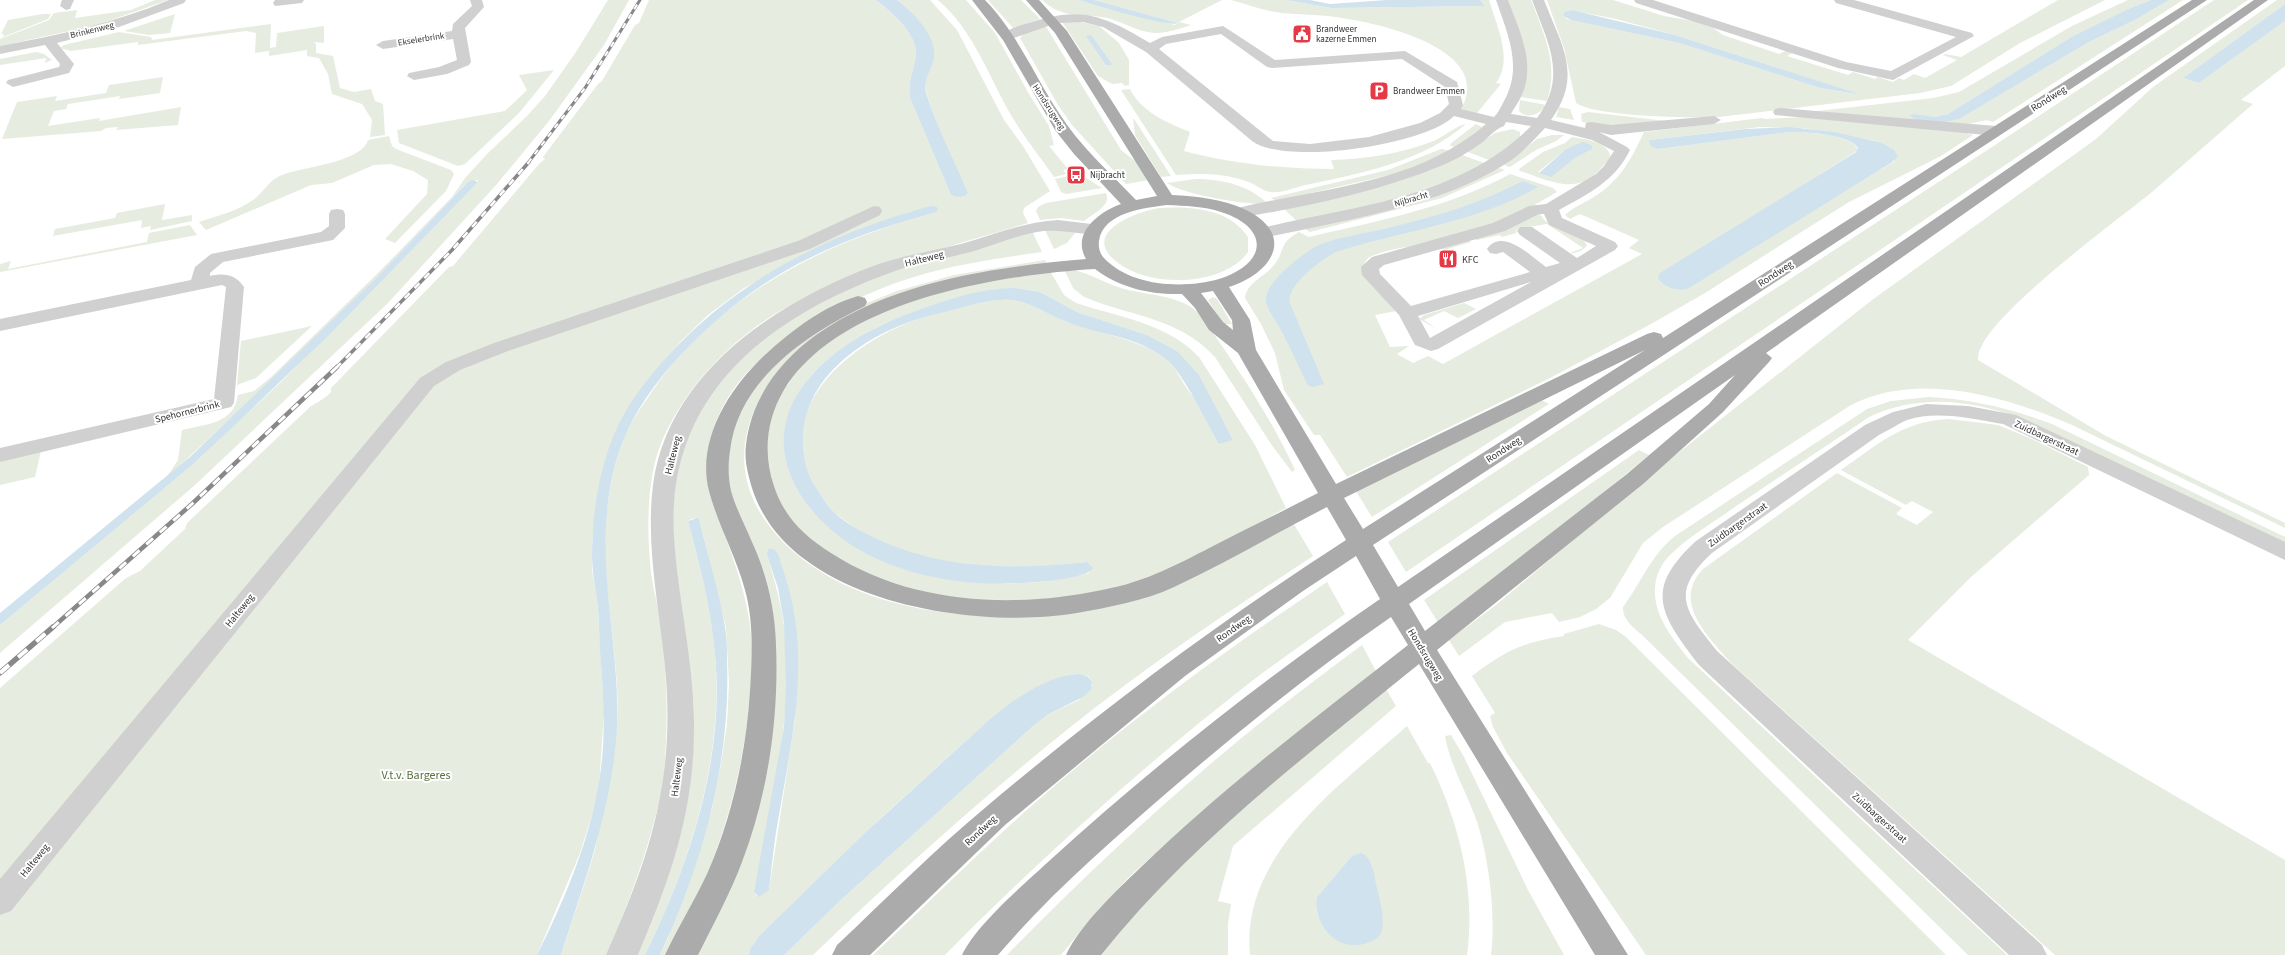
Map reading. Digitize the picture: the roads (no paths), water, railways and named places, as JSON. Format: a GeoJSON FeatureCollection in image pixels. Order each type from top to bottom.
{"type":"FeatureCollection","features":[{"type":"Feature","properties":{"kind":"main road","name":"Hondsrugweg"},"geometry":{"type":"LineString","coordinates":[[978,0],[998,21],[1008,36],[1036,88],[1062,128],[1132,206]]}},
{"type":"Feature","properties":{"kind":"main road"},"geometry":{"type":"LineString","coordinates":[[1032,0],[1051,20],[1167,200]]}},
{"type":"Feature","properties":{"kind":"main road","name":"Rondweg"},"geometry":{"type":"LineString","coordinates":[[848,955],[995,816],[1176,669],[1294,586],[1725,305],[2201,0]]}},
{"type":"Feature","properties":{"kind":"main road"},"geometry":{"type":"LineString","coordinates":[[978,955],[1030,898],[1145,795],[1238,718],[1332,645],[2262,0]]}},
{"type":"Feature","properties":{"kind":"main road"},"geometry":{"type":"LineString","coordinates":[[1094,247],[1112,274],[1134,283],[1160,288],[1187,289],[1218,285],[1238,278],[1254,268],[1263,257],[1266,245],[1263,233],[1254,222],[1239,213],[1212,204],[1167,200],[1132,206],[1103,220],[1094,247],[1056,266],[965,281],[916,294],[850,322],[823,338],[802,356],[781,378],[768,401],[758,427],[754,451],[758,477],[768,503],[783,526],[822,560],[861,581],[920,599],[959,606],[996,610],[1040,609],[1089,602],[1136,591],[1162,582],[1353,482],[1503,409],[1725,305]]}},
{"type":"Feature","properties":{"kind":"main road"},"geometry":{"type":"LineString","coordinates":[[681,955],[727,861],[746,798],[761,726],[764,669],[760,602],[745,553],[723,496],[717,470],[728,418],[740,396],[776,354],[799,335],[841,310],[869,297],[907,284],[948,273],[1094,247]]}},
{"type":"Feature","properties":{"kind":"main road","name":"Hondsrugweg"},"geometry":{"type":"LineString","coordinates":[[1218,285],[1241,320],[1246,350],[1311,462],[1455,703],[1612,955]]}},
{"type":"Feature","properties":{"kind":"main road","name":"Hondsrugweg"},"geometry":{"type":"LineString","coordinates":[[1187,289],[1216,326],[1246,350]]}},
{"type":"Feature","properties":{"kind":"main road"},"geometry":{"type":"LineString","coordinates":[[1082,955],[1122,906],[1189,840],[1340,712],[1635,479],[1716,408],[1791,326]]}},
{"type":"Feature","properties":{"kind":"street","name":"Brinkenweg"},"geometry":{"type":"LineString","coordinates":[[0,50],[48,41],[113,25],[157,11],[180,0]]}},
{"type":"Feature","properties":{"kind":"street"},"geometry":{"type":"LineString","coordinates":[[278,3],[298,0]]}},
{"type":"Feature","properties":{"kind":"street"},"geometry":{"type":"LineString","coordinates":[[414,76],[442,71],[464,62],[458,27],[478,7],[476,0]]}},
{"type":"Feature","properties":{"kind":"street"},"geometry":{"type":"LineString","coordinates":[[1239,213],[1404,176],[1460,151],[1479,139],[1502,120],[1518,89],[1518,50],[1502,0]]}},
{"type":"Feature","properties":{"kind":"street","name":"Nijbracht"},"geometry":{"type":"LineString","coordinates":[[1263,233],[1400,202],[1452,185],[1496,164],[1526,142],[1556,100],[1561,82],[1557,56],[1538,0]]}},
{"type":"Feature","properties":{"kind":"street"},"geometry":{"type":"LineString","coordinates":[[1640,0],[1843,65],[1893,76],[1967,36],[1840,0]]}},
{"type":"Feature","properties":{"kind":"street"},"geometry":{"type":"LineString","coordinates":[[1008,36],[1028,26],[1051,20],[1072,18],[1093,20],[1107,24],[1151,49],[1268,145],[1305,149],[1351,145],[1391,137],[1424,127],[1453,111],[1456,105],[1452,85],[1404,55],[1272,64],[1223,30],[1162,41],[1151,49]]}},
{"type":"Feature","properties":{"kind":"street","name":"Ekselerbrink"},"geometry":{"type":"LineString","coordinates":[[383,45],[460,34]]}},
{"type":"Feature","properties":{"kind":"street"},"geometry":{"type":"LineString","coordinates":[[13,83],[64,70],[67,64],[48,41]]}},
{"type":"Feature","properties":{"kind":"street"},"geometry":{"type":"LineString","coordinates":[[1453,111],[1502,120],[1540,124],[1593,136],[1616,145],[1622,150],[1618,162],[1607,174],[1550,208],[1535,210],[1499,227],[1378,261],[1370,267],[1370,275],[1407,313],[1422,341],[1431,346],[1610,246],[1555,221],[1550,208]]}},
{"type":"Feature","properties":{"kind":"street"},"geometry":{"type":"LineString","coordinates":[[1780,112],[1996,131]]}},
{"type":"Feature","properties":{"kind":"street"},"geometry":{"type":"LineString","coordinates":[[1540,124],[1559,121],[1611,130],[1714,120]]}},
{"type":"Feature","properties":{"kind":"street","name":"Halteweg"},"geometry":{"type":"LineString","coordinates":[[0,901],[420,390],[437,374],[501,347],[804,245],[874,211]]}},
{"type":"Feature","properties":{"kind":"street"},"geometry":{"type":"LineString","coordinates":[[200,283],[201,271],[217,258],[327,236],[337,228],[337,214]]}},
{"type":"Feature","properties":{"kind":"street","name":"Halteweg"},"geometry":{"type":"LineString","coordinates":[[622,955],[642,910],[666,840],[677,781],[681,727],[677,666],[664,560],[663,498],[674,443],[681,424],[704,387],[743,346],[781,318],[818,296],[843,284],[894,265],[964,248],[1037,226],[1057,224],[1094,247]]}},
{"type":"Feature","properties":{"kind":"street"},"geometry":{"type":"LineString","coordinates":[[1526,230],[1578,263]]}},
{"type":"Feature","properties":{"kind":"street"},"geometry":{"type":"LineString","coordinates":[[1496,249],[1506,246],[1543,273]]}},
{"type":"Feature","properties":{"kind":"street"},"geometry":{"type":"LineString","coordinates":[[1407,313],[1578,263]]}},
{"type":"Feature","properties":{"kind":"street","name":"Spehornerbrink"},"geometry":{"type":"LineString","coordinates":[[0,324],[222,279],[231,282],[235,287],[224,403],[0,455]]}},
{"type":"Feature","properties":{"kind":"street","name":"Zuidbargerstraat"},"geometry":{"type":"LineString","coordinates":[[2031,955],[1708,658],[1685,627],[1675,605],[1672,588],[1679,571],[1689,559],[1704,547],[1872,430],[1900,416],[1934,411],[1968,412],[2009,419],[2285,552]]}},
{"type":"Feature","properties":{"kind":"water"},"geometry":{"type":"Polygon","coordinates":[[[875,0],[897,0],[916,17],[932,41],[934,57],[925,87],[930,105],[940,130],[968,193],[962,197],[951,195],[910,98],[910,81],[916,53],[912,38],[901,23],[887,9],[875,0]]]}},
{"type":"Feature","properties":{"kind":"water"},"geometry":{"type":"Polygon","coordinates":[[[1078,0],[1094,0],[1178,23],[1172,24],[1146,19],[1078,0]]]}},
{"type":"Feature","properties":{"kind":"water"},"geometry":{"type":"Polygon","coordinates":[[[1286,0],[1310,0],[1330,4],[1387,0],[1480,0],[1485,6],[1331,8],[1286,0]]]}},
{"type":"Feature","properties":{"kind":"water"},"geometry":{"type":"Polygon","coordinates":[[[2151,0],[2169,0],[2137,19],[2089,42],[1961,118],[1949,121],[1928,122],[1915,119],[1910,116],[1912,114],[1935,117],[1948,114],[2073,36],[2128,9],[2151,0]]]}},
{"type":"Feature","properties":{"kind":"water"},"geometry":{"type":"Polygon","coordinates":[[[2285,4],[2285,21],[2199,83],[2183,78],[2285,4]]]}},
{"type":"Feature","properties":{"kind":"water"},"geometry":{"type":"Polygon","coordinates":[[[1572,10],[1675,35],[1862,95],[1820,88],[1679,43],[1571,20],[1563,16],[1565,12],[1572,10]]]}},
{"type":"Feature","properties":{"kind":"water"},"geometry":{"type":"Polygon","coordinates":[[[1091,35],[1112,64],[1111,65],[1106,65],[1086,36],[1091,35]]]}},
{"type":"Feature","properties":{"kind":"water"},"geometry":{"type":"Polygon","coordinates":[[[1790,127],[1834,132],[1882,143],[1894,150],[1898,157],[1891,163],[1689,288],[1681,290],[1668,287],[1664,284],[1658,278],[1660,273],[1856,152],[1858,148],[1853,143],[1837,137],[1816,133],[1797,132],[1658,149],[1651,146],[1649,140],[1745,129],[1790,127]]]}},
{"type":"Feature","properties":{"kind":"water"},"geometry":{"type":"Polygon","coordinates":[[[1583,142],[1591,145],[1593,149],[1575,158],[1551,177],[1539,173],[1566,149],[1583,142]]]}},
{"type":"Feature","properties":{"kind":"water"},"geometry":{"type":"Polygon","coordinates":[[[473,180],[478,182],[329,335],[234,426],[190,467],[0,625],[0,613],[191,456],[375,279],[468,182],[473,180]]]}},
{"type":"Feature","properties":{"kind":"water"},"geometry":{"type":"Polygon","coordinates":[[[1523,181],[1538,187],[1514,199],[1464,218],[1336,252],[1306,274],[1293,289],[1290,296],[1290,303],[1324,384],[1312,387],[1307,384],[1280,328],[1267,305],[1266,300],[1267,293],[1271,285],[1286,269],[1304,254],[1319,245],[1336,239],[1392,227],[1443,213],[1491,196],[1523,181]]]}},
{"type":"Feature","properties":{"kind":"water"},"geometry":{"type":"Polygon","coordinates":[[[931,206],[937,207],[938,210],[934,213],[894,224],[835,246],[798,264],[758,288],[711,325],[689,346],[668,369],[650,393],[635,417],[623,441],[617,458],[609,494],[607,513],[606,566],[616,672],[617,699],[617,726],[610,785],[604,813],[588,870],[561,955],[537,955],[577,864],[592,816],[601,768],[604,724],[598,605],[592,562],[593,524],[601,475],[611,443],[622,418],[638,392],[651,375],[692,331],[753,283],[786,263],[821,245],[893,217],[931,206]]]}},
{"type":"Feature","properties":{"kind":"water"},"geometry":{"type":"Polygon","coordinates":[[[1016,288],[1040,292],[1077,312],[1147,335],[1177,351],[1199,375],[1233,440],[1219,444],[1188,388],[1174,368],[1159,354],[1134,342],[1080,327],[1025,303],[1011,300],[983,302],[915,320],[870,340],[850,354],[832,370],[818,389],[808,410],[803,434],[803,449],[807,469],[826,503],[839,517],[865,533],[891,545],[946,561],[1002,566],[1058,565],[1087,562],[1093,568],[1089,572],[1082,575],[1040,582],[1003,584],[981,583],[937,578],[916,573],[875,558],[856,548],[834,532],[815,514],[800,494],[789,472],[784,449],[785,425],[794,401],[810,377],[820,367],[842,348],[868,332],[919,309],[947,300],[989,290],[1016,288]]]}},
{"type":"Feature","properties":{"kind":"water"},"geometry":{"type":"Polygon","coordinates":[[[699,518],[726,631],[727,698],[724,736],[719,774],[711,811],[689,884],[660,955],[645,955],[676,884],[690,847],[701,809],[715,732],[717,694],[715,655],[711,621],[697,554],[688,521],[699,518]]]}},
{"type":"Feature","properties":{"kind":"water"},"geometry":{"type":"Polygon","coordinates":[[[768,549],[774,549],[778,554],[786,578],[794,611],[798,644],[798,668],[792,742],[776,834],[769,890],[759,897],[754,892],[784,727],[786,685],[784,623],[778,588],[767,555],[768,549]]]}},
{"type":"Feature","properties":{"kind":"water"},"geometry":{"type":"Polygon","coordinates":[[[1080,674],[1087,676],[1092,681],[1091,690],[1083,697],[1047,715],[1032,727],[842,899],[784,955],[749,955],[750,949],[759,936],[867,831],[991,718],[1021,696],[1044,683],[1068,675],[1080,674]]]}},
{"type":"Feature","properties":{"kind":"water"},"geometry":{"type":"Polygon","coordinates":[[[1361,853],[1368,858],[1374,871],[1382,908],[1383,921],[1381,933],[1378,938],[1358,945],[1348,945],[1338,941],[1330,935],[1324,927],[1319,918],[1317,897],[1352,856],[1361,853]]]}},
{"type":"Feature","properties":{"kind":"railway"},"geometry":{"type":"LineString","coordinates":[[528,163],[585,88],[640,0]]}},
{"type":"Feature","properties":{"kind":"railway"},"geometry":{"type":"LineString","coordinates":[[337,367],[452,250],[529,162]]}},
{"type":"Feature","properties":{"kind":"railway"},"geometry":{"type":"LineString","coordinates":[[52,628],[193,503],[337,367]]}},
{"type":"Feature","properties":{"kind":"railway"},"geometry":{"type":"LineString","coordinates":[[0,673],[53,627]]}},
{"type":"Feature","properties":{"kind":"place","name":"Brandweer kazerne Emmen"},"geometry":{"type":"Point","coordinates":[1302,34]}},
{"type":"Feature","properties":{"kind":"place","name":"Brandweer Emmen"},"geometry":{"type":"Point","coordinates":[1379,91]}},
{"type":"Feature","properties":{"kind":"place","name":"Nijbracht"},"geometry":{"type":"Point","coordinates":[1076,175]}},
{"type":"Feature","properties":{"kind":"place","name":"KFC"},"geometry":{"type":"Point","coordinates":[1448,259]}},
{"type":"Feature","properties":{"kind":"park label","name":"V.t.v. Bargeres"},"geometry":{"type":"Point","coordinates":[416,775]}}]}
